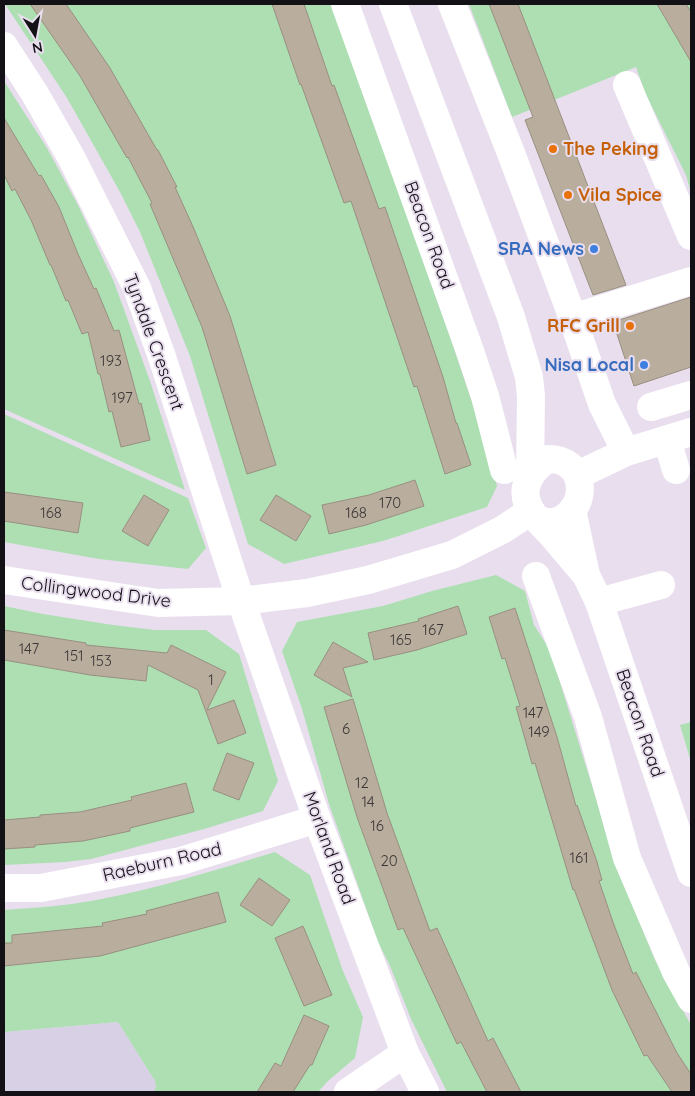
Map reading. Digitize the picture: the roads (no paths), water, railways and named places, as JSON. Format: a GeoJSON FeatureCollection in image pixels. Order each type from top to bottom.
{"type":"FeatureCollection","features":[{"type":"Feature","properties":{"kind":"street","name":"Beacon Road"},"geometry":{"type":"LineString","coordinates":[[345,4],[481,349],[485,396],[504,470]]}},
{"type":"Feature","properties":{"kind":"street","name":"Beacon Road"},"geometry":{"type":"LineString","coordinates":[[393,4],[511,317],[529,377],[531,396],[530,476],[526,497],[535,516],[586,575]]}},
{"type":"Feature","properties":{"kind":"street"},"geometry":{"type":"LineString","coordinates":[[452,4],[511,153],[602,404],[626,452]]}},
{"type":"Feature","properties":{"kind":"street","name":"Tyndale Crescent"},"geometry":{"type":"LineString","coordinates":[[4,46],[35,94],[71,157],[138,288],[240,601]]}},
{"type":"Feature","properties":{"kind":"street"},"geometry":{"type":"LineString","coordinates":[[628,85],[691,236]]}},
{"type":"Feature","properties":{"kind":"street"},"geometry":{"type":"LineString","coordinates":[[572,318],[691,281]]}},
{"type":"Feature","properties":{"kind":"street"},"geometry":{"type":"LineString","coordinates":[[651,407],[691,395]]}},
{"type":"Feature","properties":{"kind":"street","name":"Beacon Road"},"geometry":{"type":"LineString","coordinates":[[531,396],[569,468],[578,497],[572,510],[586,575],[599,602],[691,873]]}},
{"type":"Feature","properties":{"kind":"street"},"geometry":{"type":"LineString","coordinates":[[530,476],[532,472],[548,459],[569,468],[604,461],[626,452],[679,436],[676,470]]}},
{"type":"Feature","properties":{"kind":"street"},"geometry":{"type":"LineString","coordinates":[[535,516],[552,522],[564,518],[572,510]]}},
{"type":"Feature","properties":{"kind":"street","name":"Collingwood Drive"},"geometry":{"type":"LineString","coordinates":[[4,580],[158,603],[240,601],[307,593],[368,580],[452,555],[535,516]]}},
{"type":"Feature","properties":{"kind":"street"},"geometry":{"type":"LineString","coordinates":[[536,576],[593,714],[627,858],[676,972],[691,999]]}},
{"type":"Feature","properties":{"kind":"street"},"geometry":{"type":"LineString","coordinates":[[599,602],[661,585]]}},
{"type":"Feature","properties":{"kind":"street","name":"Morland Road"},"geometry":{"type":"LineString","coordinates":[[240,601],[317,819],[405,1054],[425,1092]]}},
{"type":"Feature","properties":{"kind":"street","name":"Raeburn Road"},"geometry":{"type":"LineString","coordinates":[[4,888],[41,888],[181,861],[317,819]]}},
{"type":"Feature","properties":{"kind":"street"},"geometry":{"type":"LineString","coordinates":[[348,1092],[405,1054]]}},
{"type":"Feature","properties":{"kind":"place","name":"The Peking"},"geometry":{"type":"Point","coordinates":[553,149]}},
{"type":"Feature","properties":{"kind":"place","name":"Vila Spice"},"geometry":{"type":"Point","coordinates":[568,195]}},
{"type":"Feature","properties":{"kind":"place","name":"SRA News"},"geometry":{"type":"Point","coordinates":[594,249]}},
{"type":"Feature","properties":{"kind":"place","name":"RFC Grill"},"geometry":{"type":"Point","coordinates":[630,326]}},
{"type":"Feature","properties":{"kind":"place","name":"Nisa Local"},"geometry":{"type":"Point","coordinates":[644,365]}}]}
